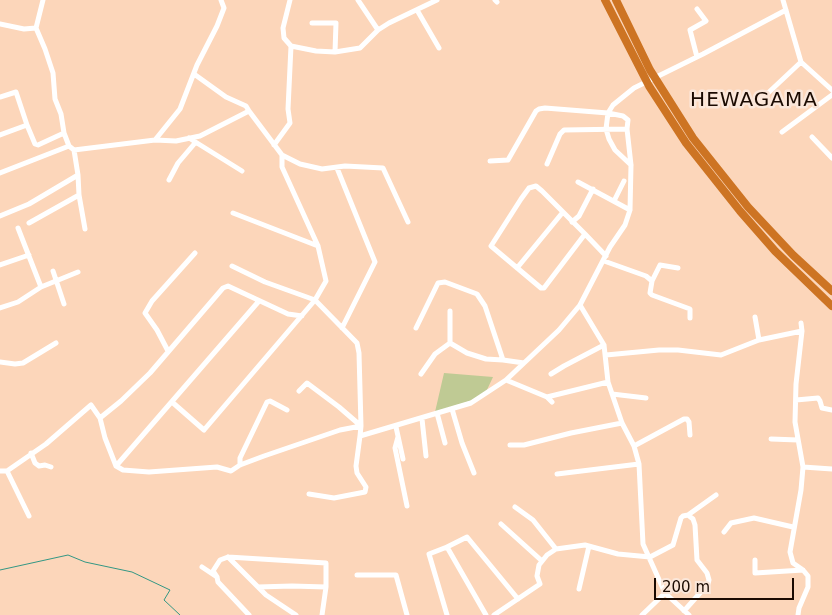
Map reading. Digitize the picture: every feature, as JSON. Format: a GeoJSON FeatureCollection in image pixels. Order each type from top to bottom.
{"type":"FeatureCollection","features":[{"type":"Feature","properties":{"kind":"highway"},"geometry":{"type":"LineString","coordinates":[[605,0],[649,86],[686,143],[740,211],[776,251],[832,306]]}},
{"type":"Feature","properties":{"kind":"highway"},"geometry":{"type":"LineString","coordinates":[[616,0],[650,70],[693,138],[754,213],[793,255],[832,291]]}},
{"type":"Feature","properties":{"kind":"street"},"geometry":{"type":"LineString","coordinates":[[43,0],[36,28],[53,73],[54,99],[61,114],[64,132],[69,146],[74,150],[85,229]]}},
{"type":"Feature","properties":{"kind":"street"},"geometry":{"type":"LineString","coordinates":[[155,140],[180,108],[224,8],[221,0]]}},
{"type":"Feature","properties":{"kind":"street"},"geometry":{"type":"LineString","coordinates":[[274,145],[290,123],[288,109],[290,46],[284,38],[283,28],[290,0]]}},
{"type":"Feature","properties":{"kind":"street"},"geometry":{"type":"LineString","coordinates":[[358,0],[378,30]]}},
{"type":"Feature","properties":{"kind":"street"},"geometry":{"type":"LineString","coordinates":[[290,46],[334,52],[360,48],[378,30],[437,0]]}},
{"type":"Feature","properties":{"kind":"street"},"geometry":{"type":"LineString","coordinates":[[783,0],[801,62],[832,90]]}},
{"type":"Feature","properties":{"kind":"street"},"geometry":{"type":"LineString","coordinates":[[697,9],[706,21],[690,30],[697,57]]}},
{"type":"Feature","properties":{"kind":"street"},"geometry":{"type":"LineString","coordinates":[[417,10],[439,48]]}},
{"type":"Feature","properties":{"kind":"street"},"geometry":{"type":"LineString","coordinates":[[631,165],[615,150],[606,129],[608,113],[613,105],[634,88],[786,10]]}},
{"type":"Feature","properties":{"kind":"street"},"geometry":{"type":"LineString","coordinates":[[312,24],[336,23],[334,52]]}},
{"type":"Feature","properties":{"kind":"street"},"geometry":{"type":"LineString","coordinates":[[0,24],[24,29],[36,28]]}},
{"type":"Feature","properties":{"kind":"street"},"geometry":{"type":"LineString","coordinates":[[752,102],[768,93],[801,62]]}},
{"type":"Feature","properties":{"kind":"street"},"geometry":{"type":"LineString","coordinates":[[194,74],[226,97],[246,106],[282,155],[300,164],[311,167],[383,168],[408,222]]}},
{"type":"Feature","properties":{"kind":"street"},"geometry":{"type":"LineString","coordinates":[[0,97],[16,92],[35,144],[64,132]]}},
{"type":"Feature","properties":{"kind":"street"},"geometry":{"type":"LineString","coordinates":[[782,132],[832,94]]}},
{"type":"Feature","properties":{"kind":"street"},"geometry":{"type":"LineString","coordinates":[[360,436],[396,427],[471,403],[506,380],[560,330],[580,305],[626,225],[630,210],[631,165],[626,118],[608,113],[545,108],[536,111],[508,160],[490,161]]}},
{"type":"Feature","properties":{"kind":"street"},"geometry":{"type":"LineString","coordinates":[[74,150],[155,140],[176,141],[200,136],[249,111]]}},
{"type":"Feature","properties":{"kind":"street"},"geometry":{"type":"LineString","coordinates":[[0,135],[27,125]]}},
{"type":"Feature","properties":{"kind":"street"},"geometry":{"type":"LineString","coordinates":[[547,164],[560,134],[564,130],[627,130]]}},
{"type":"Feature","properties":{"kind":"street"},"geometry":{"type":"LineString","coordinates":[[812,137],[832,158]]}},
{"type":"Feature","properties":{"kind":"street"},"geometry":{"type":"LineString","coordinates":[[188,138],[242,171]]}},
{"type":"Feature","properties":{"kind":"street"},"geometry":{"type":"LineString","coordinates":[[169,180],[178,163],[195,143]]}},
{"type":"Feature","properties":{"kind":"street"},"geometry":{"type":"LineString","coordinates":[[0,173],[69,146]]}},
{"type":"Feature","properties":{"kind":"street"},"geometry":{"type":"LineString","coordinates":[[172,402],[204,430],[302,316],[315,300],[326,281],[318,246],[282,167],[282,155]]}},
{"type":"Feature","properties":{"kind":"street"},"geometry":{"type":"LineString","coordinates":[[337,168],[375,262],[342,328]]}},
{"type":"Feature","properties":{"kind":"street"},"geometry":{"type":"LineString","coordinates":[[0,216],[29,204],[78,176]]}},
{"type":"Feature","properties":{"kind":"street"},"geometry":{"type":"LineString","coordinates":[[614,201],[624,181]]}},
{"type":"Feature","properties":{"kind":"street"},"geometry":{"type":"LineString","coordinates":[[578,182],[630,210]]}},
{"type":"Feature","properties":{"kind":"street"},"geometry":{"type":"LineString","coordinates":[[585,234],[546,288],[541,288],[491,246],[529,188],[536,186],[585,234],[605,259],[652,280]]}},
{"type":"Feature","properties":{"kind":"street"},"geometry":{"type":"LineString","coordinates":[[572,222],[579,216],[593,189]]}},
{"type":"Feature","properties":{"kind":"street"},"geometry":{"type":"LineString","coordinates":[[29,223],[79,195]]}},
{"type":"Feature","properties":{"kind":"street"},"geometry":{"type":"LineString","coordinates":[[517,268],[562,212]]}},
{"type":"Feature","properties":{"kind":"street"},"geometry":{"type":"LineString","coordinates":[[233,213],[318,246]]}},
{"type":"Feature","properties":{"kind":"street"},"geometry":{"type":"LineString","coordinates":[[18,228],[41,287]]}},
{"type":"Feature","properties":{"kind":"street"},"geometry":{"type":"LineString","coordinates":[[168,351],[145,313],[152,301],[195,252]]}},
{"type":"Feature","properties":{"kind":"street"},"geometry":{"type":"LineString","coordinates":[[0,265],[29,255]]}},
{"type":"Feature","properties":{"kind":"street"},"geometry":{"type":"LineString","coordinates":[[678,268],[660,265],[652,280],[650,293],[690,309],[692,311],[690,318]]}},
{"type":"Feature","properties":{"kind":"street"},"geometry":{"type":"LineString","coordinates":[[232,266],[265,282],[315,300],[357,343],[359,353],[361,426],[356,466],[357,473],[366,487],[364,492],[346,497],[334,498],[309,494]]}},
{"type":"Feature","properties":{"kind":"street"},"geometry":{"type":"LineString","coordinates":[[53,272],[64,304]]}},
{"type":"Feature","properties":{"kind":"street"},"geometry":{"type":"LineString","coordinates":[[0,308],[18,302],[41,287],[78,272]]}},
{"type":"Feature","properties":{"kind":"street"},"geometry":{"type":"LineString","coordinates":[[416,328],[438,283],[445,282],[477,294],[482,300],[503,360]]}},
{"type":"Feature","properties":{"kind":"street"},"geometry":{"type":"LineString","coordinates":[[100,418],[143,380],[223,288],[228,286],[288,314],[302,316]]}},
{"type":"Feature","properties":{"kind":"street"},"geometry":{"type":"LineString","coordinates":[[116,466],[259,301]]}},
{"type":"Feature","properties":{"kind":"street"},"geometry":{"type":"LineString","coordinates":[[580,305],[604,345],[608,382],[622,423],[634,446],[639,464],[643,544],[665,593],[686,613],[709,580],[707,573],[697,560],[695,525],[693,519],[688,515]]}},
{"type":"Feature","properties":{"kind":"street"},"geometry":{"type":"LineString","coordinates":[[450,311],[450,343]]}},
{"type":"Feature","properties":{"kind":"street"},"geometry":{"type":"LineString","coordinates":[[755,317],[759,340]]}},
{"type":"Feature","properties":{"kind":"street"},"geometry":{"type":"LineString","coordinates":[[798,615],[808,587],[808,576],[793,563],[790,552],[801,490],[803,467],[795,422],[802,332],[801,323]]}},
{"type":"Feature","properties":{"kind":"street"},"geometry":{"type":"LineString","coordinates":[[606,355],[660,350],[721,355],[759,340],[802,332]]}},
{"type":"Feature","properties":{"kind":"street"},"geometry":{"type":"LineString","coordinates":[[0,362],[23,364],[56,343]]}},
{"type":"Feature","properties":{"kind":"street"},"geometry":{"type":"LineString","coordinates":[[450,343],[467,354],[486,359],[524,363]]}},
{"type":"Feature","properties":{"kind":"street"},"geometry":{"type":"LineString","coordinates":[[421,374],[435,354],[450,343]]}},
{"type":"Feature","properties":{"kind":"street"},"geometry":{"type":"LineString","coordinates":[[551,374],[604,345]]}},
{"type":"Feature","properties":{"kind":"street"},"geometry":{"type":"LineString","coordinates":[[506,380],[547,397],[552,402]]}},
{"type":"Feature","properties":{"kind":"street"},"geometry":{"type":"LineString","coordinates":[[547,397],[608,382]]}},
{"type":"Feature","properties":{"kind":"street"},"geometry":{"type":"LineString","coordinates":[[299,391],[307,383],[361,426]]}},
{"type":"Feature","properties":{"kind":"street"},"geometry":{"type":"LineString","coordinates":[[612,394],[646,398]]}},
{"type":"Feature","properties":{"kind":"street"},"geometry":{"type":"LineString","coordinates":[[796,400],[818,398],[822,408],[832,410]]}},
{"type":"Feature","properties":{"kind":"street"},"geometry":{"type":"LineString","coordinates":[[240,465],[240,458],[267,402],[270,401],[287,410]]}},
{"type":"Feature","properties":{"kind":"street"},"geometry":{"type":"LineString","coordinates":[[0,472],[7,471],[46,444],[91,405],[100,418],[116,466],[123,470],[149,472],[217,467],[231,471],[240,465],[340,430],[361,426]]}},
{"type":"Feature","properties":{"kind":"street"},"geometry":{"type":"LineString","coordinates":[[452,409],[462,443],[474,473]]}},
{"type":"Feature","properties":{"kind":"street"},"geometry":{"type":"LineString","coordinates":[[437,414],[445,443]]}},
{"type":"Feature","properties":{"kind":"street"},"geometry":{"type":"LineString","coordinates":[[422,419],[426,456]]}},
{"type":"Feature","properties":{"kind":"street"},"geometry":{"type":"LineString","coordinates":[[634,446],[684,419],[687,419],[689,422],[690,435]]}},
{"type":"Feature","properties":{"kind":"street"},"geometry":{"type":"LineString","coordinates":[[510,445],[524,444],[622,423]]}},
{"type":"Feature","properties":{"kind":"street"},"geometry":{"type":"LineString","coordinates":[[396,427],[403,459]]}},
{"type":"Feature","properties":{"kind":"street"},"geometry":{"type":"LineString","coordinates":[[398,437],[395,448],[407,506]]}},
{"type":"Feature","properties":{"kind":"street"},"geometry":{"type":"LineString","coordinates":[[771,439],[798,440]]}},
{"type":"Feature","properties":{"kind":"street"},"geometry":{"type":"LineString","coordinates":[[31,453],[35,464],[51,467]]}},
{"type":"Feature","properties":{"kind":"street"},"geometry":{"type":"LineString","coordinates":[[556,474],[639,464]]}},
{"type":"Feature","properties":{"kind":"street"},"geometry":{"type":"LineString","coordinates":[[803,467],[832,469]]}},
{"type":"Feature","properties":{"kind":"street"},"geometry":{"type":"LineString","coordinates":[[7,471],[29,516]]}},
{"type":"Feature","properties":{"kind":"street"},"geometry":{"type":"LineString","coordinates":[[496,615],[540,584],[537,576],[539,565],[546,555],[556,549],[571,546],[589,546],[618,554],[650,558],[672,545],[680,518],[688,515],[716,494]]}},
{"type":"Feature","properties":{"kind":"street"},"geometry":{"type":"LineString","coordinates":[[515,508],[533,520],[556,549]]}},
{"type":"Feature","properties":{"kind":"street"},"geometry":{"type":"LineString","coordinates":[[724,532],[731,523],[754,518],[794,527]]}},
{"type":"Feature","properties":{"kind":"street"},"geometry":{"type":"LineString","coordinates":[[501,524],[542,561]]}},
{"type":"Feature","properties":{"kind":"street"},"geometry":{"type":"LineString","coordinates":[[447,615],[429,554],[467,537],[518,599]]}},
{"type":"Feature","properties":{"kind":"street"},"geometry":{"type":"LineString","coordinates":[[580,589],[589,546]]}},
{"type":"Feature","properties":{"kind":"street"},"geometry":{"type":"LineString","coordinates":[[447,547],[486,615]]}},
{"type":"Feature","properties":{"kind":"street"},"geometry":{"type":"LineString","coordinates":[[228,557],[266,595],[296,615]]}},
{"type":"Feature","properties":{"kind":"street"},"geometry":{"type":"LineString","coordinates":[[249,615],[218,582],[213,571],[220,560],[228,557],[326,563],[326,587],[322,615]]}},
{"type":"Feature","properties":{"kind":"street"},"geometry":{"type":"LineString","coordinates":[[756,560],[755,573],[803,570]]}},
{"type":"Feature","properties":{"kind":"street"},"geometry":{"type":"LineString","coordinates":[[202,566],[217,577]]}},
{"type":"Feature","properties":{"kind":"street"},"geometry":{"type":"LineString","coordinates":[[357,575],[396,575],[407,615]]}},
{"type":"Feature","properties":{"kind":"street"},"geometry":{"type":"LineString","coordinates":[[258,587],[326,587]]}},
{"type":"Feature","properties":{"kind":"street"},"geometry":{"type":"LineString","coordinates":[[642,615],[665,593]]}},
{"type":"Feature","properties":{"kind":"green space"},"geometry":{"type":"Polygon","coordinates":[[[444,373],[493,377],[486,392],[470,401],[435,412],[444,373]]]}},
{"type":"Feature","properties":{"kind":"waterway"},"geometry":{"type":"LineString","coordinates":[[0,570],[68,555],[85,562],[132,572],[170,590],[164,600],[180,615]]}},
{"type":"Feature","properties":{"kind":"district","name":"HEWAGAMA"},"geometry":{"type":"Point","coordinates":[754,101]}}]}
